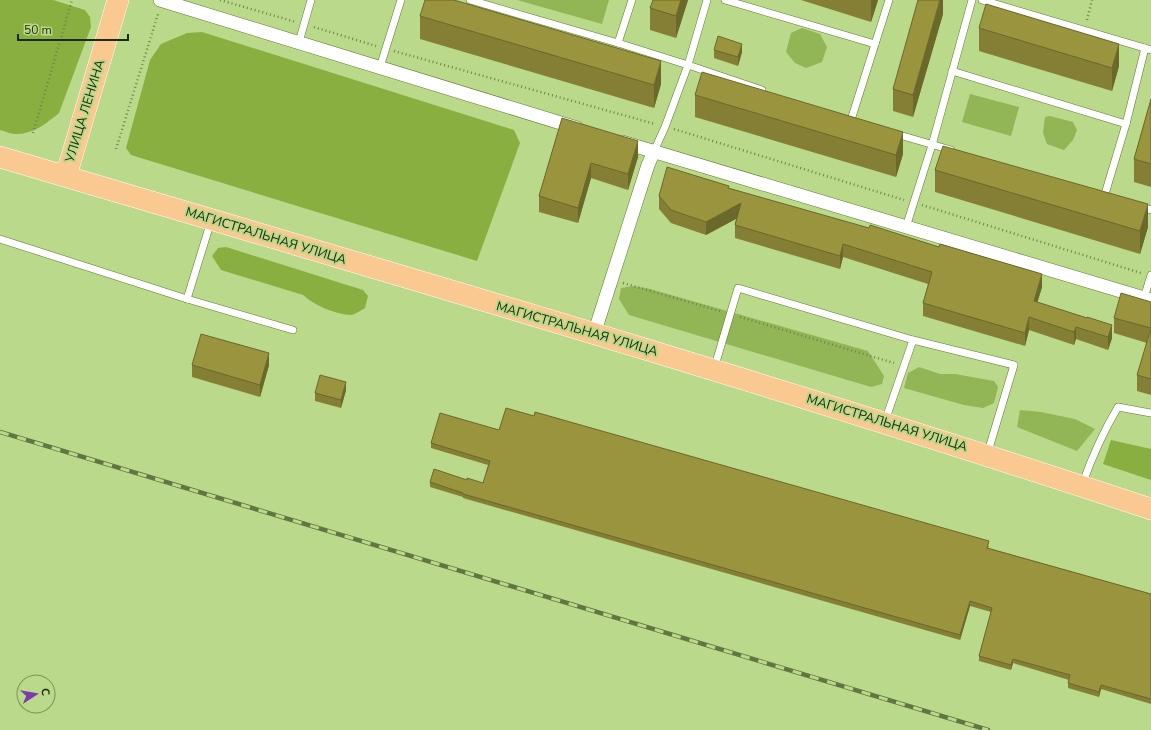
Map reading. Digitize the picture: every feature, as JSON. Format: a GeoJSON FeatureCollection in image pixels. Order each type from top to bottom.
{"type":"FeatureCollection","features":[{"type":"Feature","properties":{"kind":"main road","name":"УЛИЦА ЛЕНИНА"},"geometry":{"type":"LineString","coordinates":[[66,176],[118,0]]}},
{"type":"Feature","properties":{"kind":"main road","name":"МАГИСТРАЛЬНАЯ УЛИЦА"},"geometry":{"type":"LineString","coordinates":[[0,157],[714,369],[885,422],[1151,509]]}},
{"type":"Feature","properties":{"kind":"street"},"geometry":{"type":"LineString","coordinates":[[161,0],[585,130]]}},
{"type":"Feature","properties":{"kind":"street"},"geometry":{"type":"LineString","coordinates":[[608,137],[1148,299]]}},
{"type":"Feature","properties":{"kind":"street"},"geometry":{"type":"LineString","coordinates":[[594,334],[648,165],[654,151]]}},
{"type":"Feature","properties":{"kind":"lane"},"geometry":{"type":"LineString","coordinates":[[299,42],[311,0]]}},
{"type":"Feature","properties":{"kind":"lane"},"geometry":{"type":"LineString","coordinates":[[380,67],[401,0]]}},
{"type":"Feature","properties":{"kind":"lane"},"geometry":{"type":"LineString","coordinates":[[470,0],[618,43],[770,92]]}},
{"type":"Feature","properties":{"kind":"lane"},"geometry":{"type":"LineString","coordinates":[[618,43],[632,0]]}},
{"type":"Feature","properties":{"kind":"lane"},"geometry":{"type":"LineString","coordinates":[[654,151],[665,127],[688,65],[707,0]]}},
{"type":"Feature","properties":{"kind":"lane"},"geometry":{"type":"LineString","coordinates":[[724,0],[875,44]]}},
{"type":"Feature","properties":{"kind":"lane"},"geometry":{"type":"LineString","coordinates":[[843,117],[854,121],[875,44],[889,0]]}},
{"type":"Feature","properties":{"kind":"lane"},"geometry":{"type":"LineString","coordinates":[[906,227],[932,145],[972,0]]}},
{"type":"Feature","properties":{"kind":"lane"},"geometry":{"type":"LineString","coordinates":[[982,0],[1148,49],[1104,194]]}},
{"type":"Feature","properties":{"kind":"lane"},"geometry":{"type":"LineString","coordinates":[[952,72],[1126,124]]}},
{"type":"Feature","properties":{"kind":"lane"},"geometry":{"type":"LineString","coordinates":[[888,131],[962,153]]}},
{"type":"Feature","properties":{"kind":"lane"},"geometry":{"type":"LineString","coordinates":[[1131,203],[1151,210]]}},
{"type":"Feature","properties":{"kind":"lane"},"geometry":{"type":"LineString","coordinates":[[187,299],[212,219]]}},
{"type":"Feature","properties":{"kind":"lane"},"geometry":{"type":"LineString","coordinates":[[0,239],[187,299],[293,330]]}},
{"type":"Feature","properties":{"kind":"lane"},"geometry":{"type":"LineString","coordinates":[[1148,299],[1151,275]]}},
{"type":"Feature","properties":{"kind":"lane"},"geometry":{"type":"LineString","coordinates":[[714,369],[738,288],[913,340],[1014,365],[987,455]]}},
{"type":"Feature","properties":{"kind":"lane"},"geometry":{"type":"LineString","coordinates":[[885,422],[913,340]]}},
{"type":"Feature","properties":{"kind":"lane"},"geometry":{"type":"LineString","coordinates":[[1082,486],[1092,455],[1118,407],[1151,413]]}},
{"type":"Feature","properties":{"kind":"path"},"geometry":{"type":"LineString","coordinates":[[33,133],[72,0]]}},
{"type":"Feature","properties":{"kind":"path"},"geometry":{"type":"LineString","coordinates":[[116,149],[161,0]]}},
{"type":"Feature","properties":{"kind":"path"},"geometry":{"type":"LineString","coordinates":[[220,0],[665,127],[1151,275]]}},
{"type":"Feature","properties":{"kind":"path"},"geometry":{"type":"LineString","coordinates":[[1084,30],[1092,0]]}},
{"type":"Feature","properties":{"kind":"path"},"geometry":{"type":"LineString","coordinates":[[611,279],[905,366]]}},
{"type":"Feature","properties":{"kind":"green space"},"geometry":{"type":"Polygon","coordinates":[[[0,0],[53,0],[85,10],[90,17],[91,27],[59,113],[39,128],[27,133],[13,134],[0,130],[0,0]]]}},
{"type":"Feature","properties":{"kind":"green space"},"geometry":{"type":"Polygon","coordinates":[[[517,0],[609,0],[602,24],[517,0]]]}},
{"type":"Feature","properties":{"kind":"green space"},"geometry":{"type":"Polygon","coordinates":[[[802,28],[820,34],[827,47],[822,62],[806,68],[795,63],[786,52],[791,33],[802,28]]]}},
{"type":"Feature","properties":{"kind":"green space"},"geometry":{"type":"Polygon","coordinates":[[[202,32],[514,130],[520,143],[477,261],[131,155],[126,148],[150,60],[161,44],[187,33],[202,32]]]}},
{"type":"Feature","properties":{"kind":"green space"},"geometry":{"type":"Polygon","coordinates":[[[970,94],[1019,107],[1011,136],[962,122],[970,94]]]}},
{"type":"Feature","properties":{"kind":"green space"},"geometry":{"type":"Polygon","coordinates":[[[1050,116],[1073,122],[1077,130],[1073,140],[1064,150],[1047,144],[1043,133],[1045,117],[1050,116]]]}},
{"type":"Feature","properties":{"kind":"green space"},"geometry":{"type":"Polygon","coordinates":[[[226,247],[363,290],[368,296],[365,308],[352,315],[337,313],[318,305],[303,295],[221,270],[212,256],[218,248],[226,247]]]}},
{"type":"Feature","properties":{"kind":"green space"},"geometry":{"type":"Polygon","coordinates":[[[633,286],[650,289],[868,351],[884,376],[882,384],[871,387],[629,315],[619,299],[621,288],[633,286]]]}},
{"type":"Feature","properties":{"kind":"green space"},"geometry":{"type":"Polygon","coordinates":[[[919,367],[940,374],[955,374],[994,381],[998,387],[994,403],[983,408],[964,405],[904,388],[908,373],[919,367]]]}},
{"type":"Feature","properties":{"kind":"green space"},"geometry":{"type":"Polygon","coordinates":[[[1020,410],[1041,412],[1075,419],[1095,429],[1077,451],[1017,427],[1020,410]]]}},
{"type":"Feature","properties":{"kind":"green space"},"geometry":{"type":"Polygon","coordinates":[[[1111,440],[1151,449],[1151,480],[1103,464],[1111,440]]]}},
{"type":"Feature","properties":{"kind":"building"},"geometry":{"type":"Polygon","coordinates":[[[425,0],[454,0],[661,61],[654,85],[420,16],[425,0]]]}},
{"type":"Feature","properties":{"kind":"building"},"geometry":{"type":"Polygon","coordinates":[[[653,0],[681,0],[676,16],[650,8],[653,0]]]}},
{"type":"Feature","properties":{"kind":"building"},"geometry":{"type":"Polygon","coordinates":[[[918,0],[940,0],[913,95],[893,89],[918,0]]]}},
{"type":"Feature","properties":{"kind":"building"},"geometry":{"type":"Polygon","coordinates":[[[986,4],[1119,44],[1112,68],[979,28],[986,4]]]}},
{"type":"Feature","properties":{"kind":"building"},"geometry":{"type":"Polygon","coordinates":[[[718,36],[742,44],[738,57],[714,50],[718,36]]]}},
{"type":"Feature","properties":{"kind":"building"},"geometry":{"type":"Polygon","coordinates":[[[702,72],[903,132],[896,155],[695,95],[702,72]]]}},
{"type":"Feature","properties":{"kind":"building"},"geometry":{"type":"Polygon","coordinates":[[[1151,99],[1151,164],[1134,159],[1151,99]]]}},
{"type":"Feature","properties":{"kind":"building"},"geometry":{"type":"Polygon","coordinates":[[[562,118],[638,141],[628,174],[591,163],[578,208],[539,196],[562,118]]]}},
{"type":"Feature","properties":{"kind":"building"},"geometry":{"type":"Polygon","coordinates":[[[943,146],[1148,204],[1140,231],[935,170],[943,146]]]}},
{"type":"Feature","properties":{"kind":"building"},"geometry":{"type":"Polygon","coordinates":[[[667,167],[729,186],[728,188],[869,228],[870,225],[939,247],[940,244],[1042,274],[1034,301],[1112,325],[1108,337],[1076,327],[1074,332],[1029,317],[1025,333],[923,303],[932,272],[843,244],[840,256],[735,225],[741,203],[706,222],[671,210],[659,196],[667,167]]]}},
{"type":"Feature","properties":{"kind":"building"},"geometry":{"type":"Polygon","coordinates":[[[1121,293],[1151,302],[1151,328],[1114,318],[1121,293]]]}},
{"type":"Feature","properties":{"kind":"building"},"geometry":{"type":"Polygon","coordinates":[[[1151,328],[1151,379],[1137,375],[1151,328]]]}},
{"type":"Feature","properties":{"kind":"building"},"geometry":{"type":"Polygon","coordinates":[[[201,334],[269,353],[260,385],[192,365],[201,334]]]}},
{"type":"Feature","properties":{"kind":"building"},"geometry":{"type":"Polygon","coordinates":[[[320,375],[346,382],[341,400],[315,393],[320,375]]]}},
{"type":"Feature","properties":{"kind":"building"},"geometry":{"type":"Polygon","coordinates":[[[506,408],[534,416],[535,412],[989,541],[987,548],[1151,594],[1151,699],[1101,685],[1099,692],[1068,683],[1070,675],[1013,659],[1011,665],[979,656],[992,608],[970,601],[960,635],[463,494],[430,482],[434,469],[467,480],[467,478],[483,483],[490,461],[431,443],[440,413],[499,430],[506,408]]]}},
{"type":"Feature","properties":{"kind":"railway"},"geometry":{"type":"LineString","coordinates":[[0,432],[988,730]]}}]}
